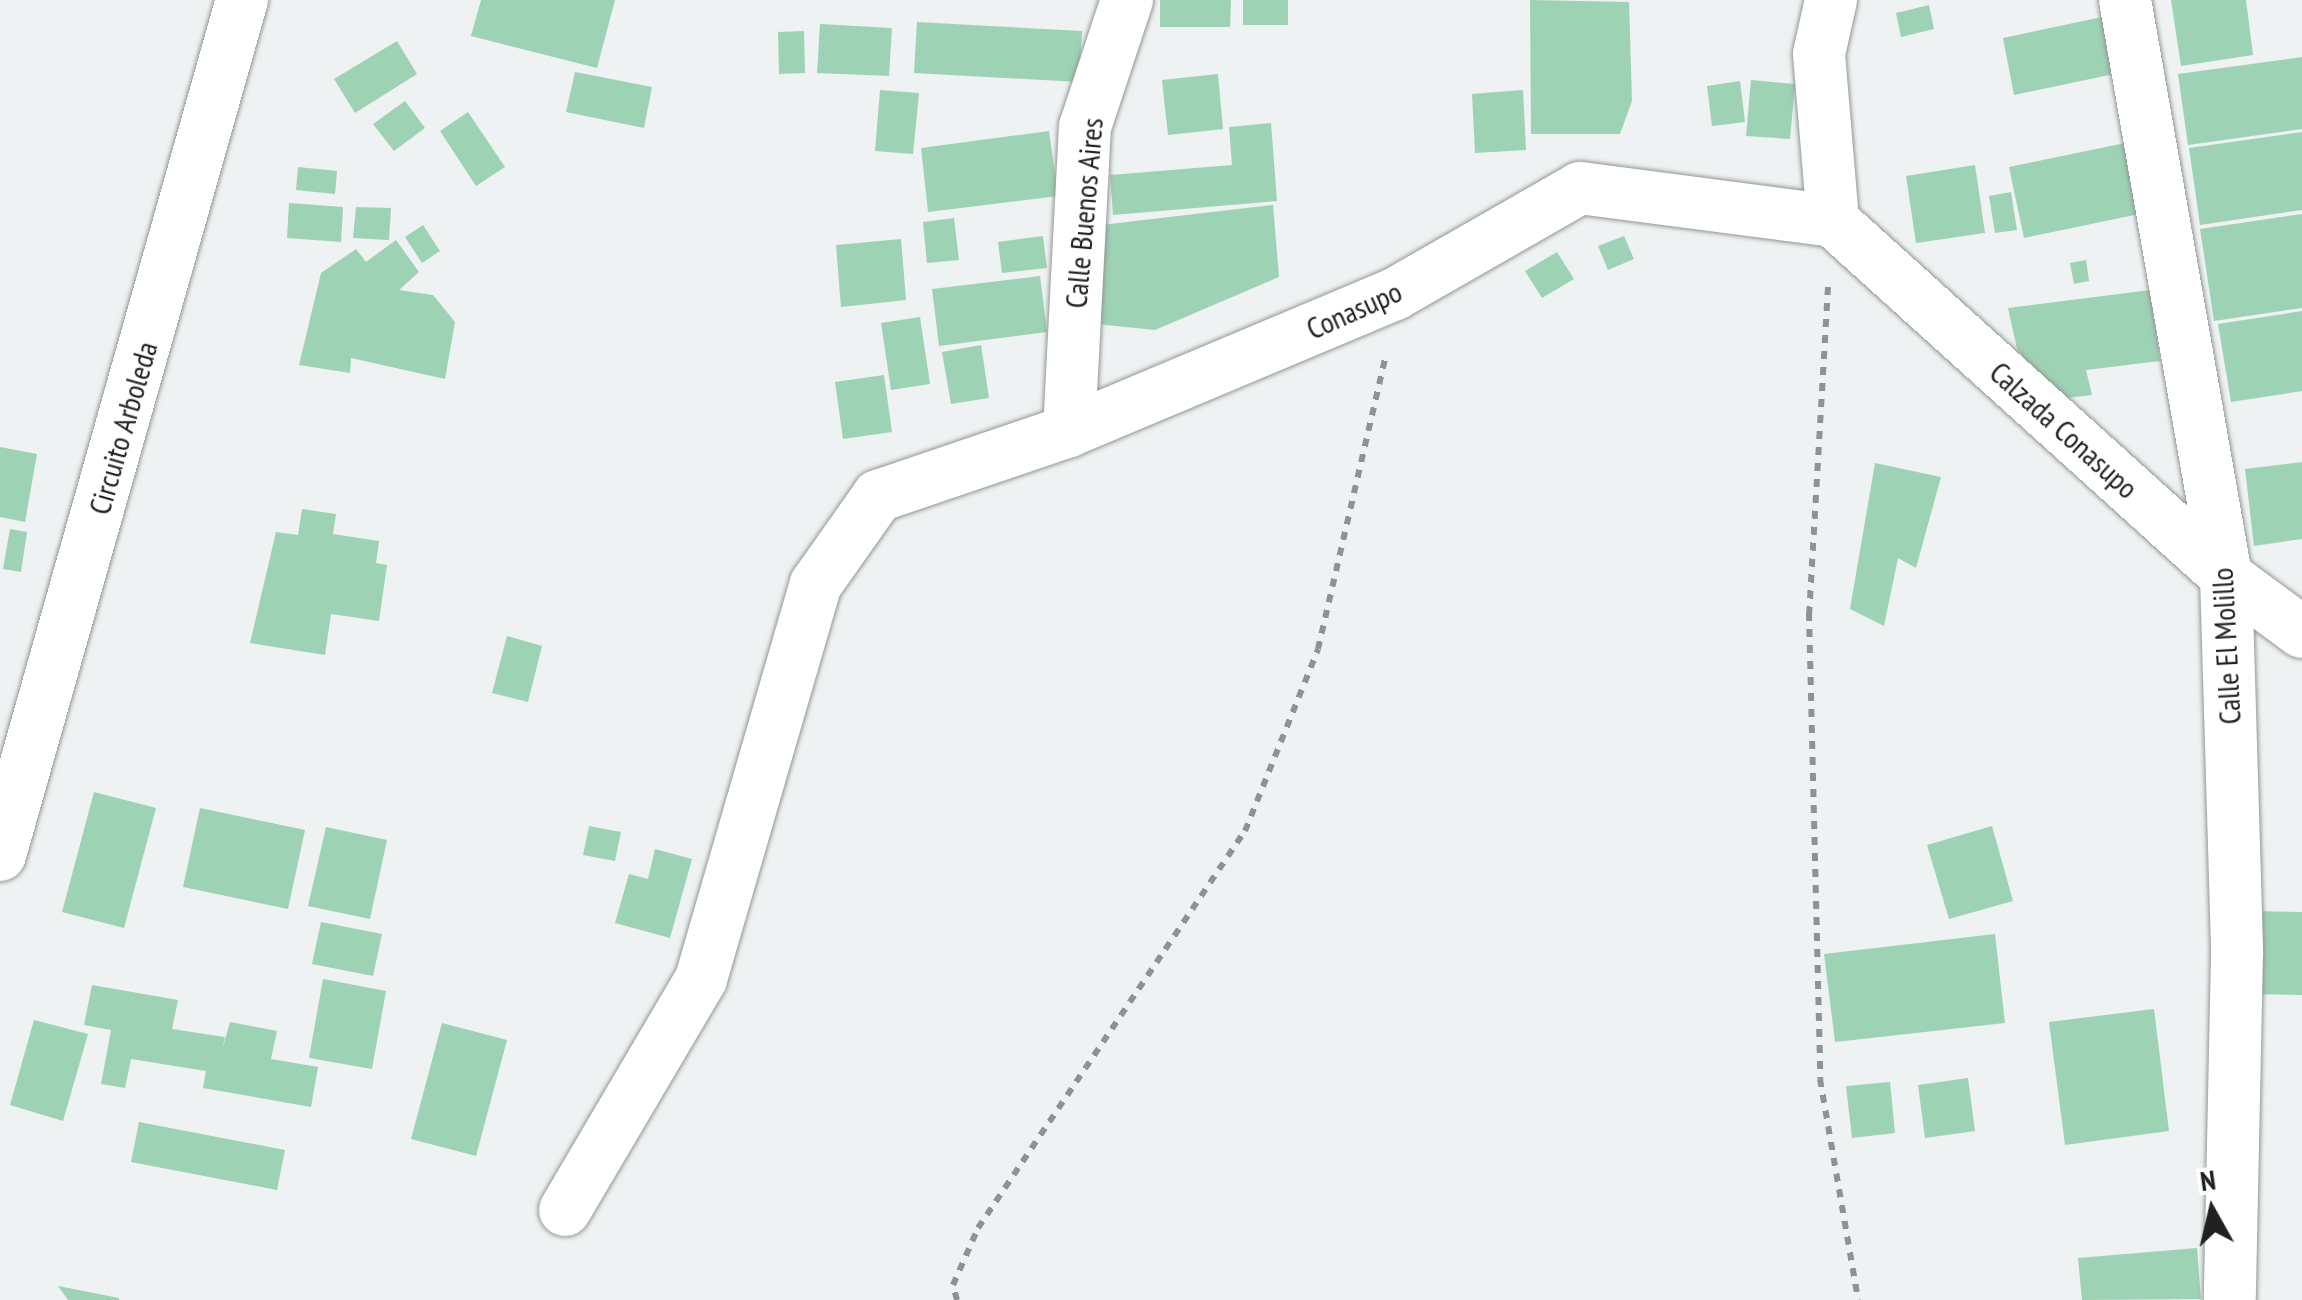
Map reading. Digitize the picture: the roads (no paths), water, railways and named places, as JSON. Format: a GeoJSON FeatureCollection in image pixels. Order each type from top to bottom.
{"type":"FeatureCollection","features":[{"type":"Feature","properties":{"kind":"street","name":"Circuito Arboleda"},"geometry":{"type":"LineString","coordinates":[[0,855],[242,0]]}},
{"type":"Feature","properties":{"kind":"street","name":"Calle Buenos Aires"},"geometry":{"type":"LineString","coordinates":[[1069,431],[1085,128],[1127,0]]}},
{"type":"Feature","properties":{"kind":"street"},"geometry":{"type":"LineString","coordinates":[[1831,0],[1820,54],[1833,221]]}},
{"type":"Feature","properties":{"kind":"street","name":"Calle El Molillo"},"geometry":{"type":"LineString","coordinates":[[2125,0],[2226,576],[2236,954],[2230,1300]]}},
{"type":"Feature","properties":{"kind":"street","name":"Conasupo"},"geometry":{"type":"LineString","coordinates":[[565,1210],[701,978],[816,584],[878,496],[1069,431],[1395,294],[1580,188],[1833,221]]}},
{"type":"Feature","properties":{"kind":"street","name":"Calzada Conasupo"},"geometry":{"type":"LineString","coordinates":[[1833,221],[2226,576],[2302,632]]}}]}
